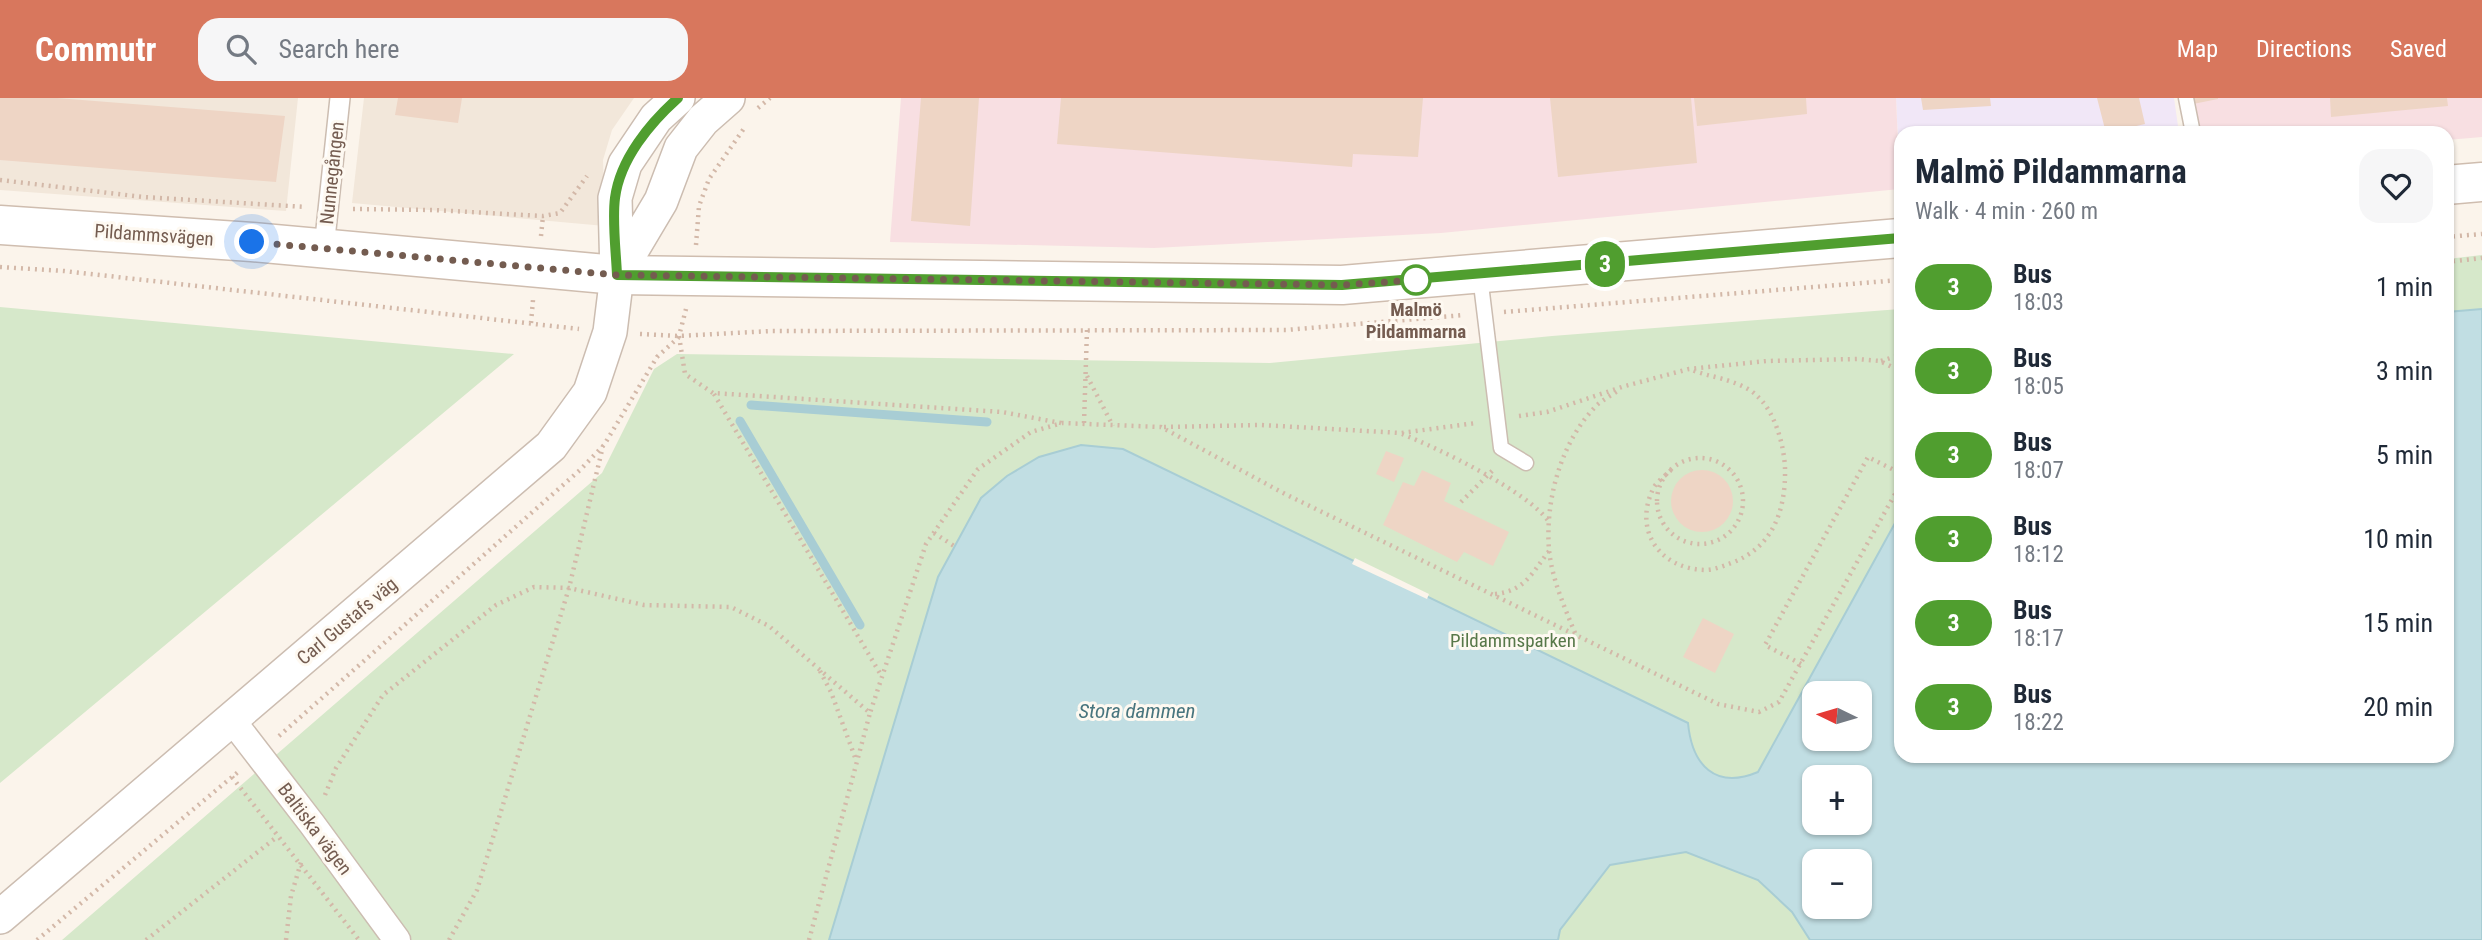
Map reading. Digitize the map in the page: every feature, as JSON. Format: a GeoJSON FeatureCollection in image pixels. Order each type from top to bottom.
{"type":"FeatureCollection","features":[{"type":"Feature","properties":{"kind":"main road"},"geometry":{"type":"LineString","coordinates":[[2454,184],[2482,182]]}},
{"type":"Feature","properties":{"kind":"main road","name":"Pildammsvägen"},"geometry":{"type":"LineString","coordinates":[[0,225],[324,248],[617,275],[1342,285],[1894,239]]}},
{"type":"Feature","properties":{"kind":"street","name":"Nunnegången"},"geometry":{"type":"LineString","coordinates":[[324,248],[341,98]]}},
{"type":"Feature","properties":{"kind":"street","name":"Carl Gustafs väg"},"geometry":{"type":"LineString","coordinates":[[0,917],[551,446],[590,392],[610,332],[617,275],[615,198],[625,163],[656,118],[678,98]]}},
{"type":"Feature","properties":{"kind":"street","name":"Carl Gustafs väg"},"geometry":{"type":"LineString","coordinates":[[617,275],[661,201],[681,148],[703,120],[728,98]]}},
{"type":"Feature","properties":{"kind":"street","name":"Baltiska vägen"},"geometry":{"type":"LineString","coordinates":[[231,719],[397,940]]}},
{"type":"Feature","properties":{"kind":"lane"},"geometry":{"type":"LineString","coordinates":[[2186,98],[2192,126]]}},
{"type":"Feature","properties":{"kind":"lane"},"geometry":{"type":"LineString","coordinates":[[1479,274],[1501,448],[1526,463]]}},
{"type":"Feature","properties":{"kind":"path"},"geometry":{"type":"LineString","coordinates":[[770,98],[758,108],[709,179],[699,206],[693,276],[680,336],[685,374],[713,393],[882,675]]}},
{"type":"Feature","properties":{"kind":"path"},"geometry":{"type":"LineString","coordinates":[[0,180],[143,197],[328,209],[433,210],[543,216],[560,213],[571,196]]}},
{"type":"Feature","properties":{"kind":"path"},"geometry":{"type":"LineString","coordinates":[[2454,236],[2482,234]]}},
{"type":"Feature","properties":{"kind":"path"},"geometry":{"type":"LineString","coordinates":[[2454,261],[2482,258]]}},
{"type":"Feature","properties":{"kind":"path"},"geometry":{"type":"LineString","coordinates":[[0,267],[64,271],[610,332],[680,336]]}},
{"type":"Feature","properties":{"kind":"path"},"geometry":{"type":"LineString","coordinates":[[1084,423],[1087,330]]}},
{"type":"Feature","properties":{"kind":"path"},"geometry":{"type":"LineString","coordinates":[[1880,361],[1894,357]]}},
{"type":"Feature","properties":{"kind":"path"},"geometry":{"type":"LineString","coordinates":[[1547,412],[1625,386],[1689,369],[1767,361],[1857,359],[1880,361],[1894,368]]}},
{"type":"Feature","properties":{"kind":"path"},"geometry":{"type":"LineString","coordinates":[[1671,470],[1662,481],[1657,507],[1661,520],[1679,539],[1692,544],[1719,540],[1730,533],[1739,521],[1743,506],[1742,491],[1736,477],[1726,466],[1712,459],[1683,461],[1671,470],[1654,486],[1644,512],[1647,534],[1671,561],[1688,568],[1708,570],[1748,555],[1769,536],[1786,492],[1784,455],[1773,421],[1756,394],[1722,379],[1689,369]]}},
{"type":"Feature","properties":{"kind":"path"},"geometry":{"type":"LineString","coordinates":[[1087,376],[1113,426]]}},
{"type":"Feature","properties":{"kind":"path"},"geometry":{"type":"LineString","coordinates":[[1576,633],[1560,598],[1549,551],[1558,471],[1574,434],[1598,404],[1625,386]]}},
{"type":"Feature","properties":{"kind":"path"},"geometry":{"type":"LineString","coordinates":[[713,393],[1002,412],[1062,423],[1113,426],[1261,425],[1401,433],[1484,422]]}},
{"type":"Feature","properties":{"kind":"path"},"geometry":{"type":"LineString","coordinates":[[809,940],[870,713],[926,544],[978,469],[1031,432],[1062,423]]}},
{"type":"Feature","properties":{"kind":"path"},"geometry":{"type":"LineString","coordinates":[[1161,427],[1285,494],[1718,704],[1759,712],[1779,702],[1894,496]]}},
{"type":"Feature","properties":{"kind":"path"},"geometry":{"type":"LineString","coordinates":[[1401,433],[1453,457],[1514,491],[1550,524]]}},
{"type":"Feature","properties":{"kind":"path"},"geometry":{"type":"LineString","coordinates":[[449,940],[477,890],[569,588],[604,445]]}},
{"type":"Feature","properties":{"kind":"path"},"geometry":{"type":"LineString","coordinates":[[1801,664],[1765,645],[1868,457],[1894,471]]}},
{"type":"Feature","properties":{"kind":"path"},"geometry":{"type":"LineString","coordinates":[[1461,502],[1495,469]]}},
{"type":"Feature","properties":{"kind":"path"},"geometry":{"type":"LineString","coordinates":[[934,533],[954,546]]}},
{"type":"Feature","properties":{"kind":"path"},"geometry":{"type":"LineString","coordinates":[[1494,594],[1511,593],[1525,583],[1549,551]]}},
{"type":"Feature","properties":{"kind":"path"},"geometry":{"type":"LineString","coordinates":[[286,940],[291,896],[312,824],[336,768],[383,695],[496,605],[534,587],[569,588],[644,605],[731,607],[769,626],[870,713]]}},
{"type":"Feature","properties":{"kind":"path"},"geometry":{"type":"LineString","coordinates":[[819,669],[831,692],[856,761]]}},
{"type":"Feature","properties":{"kind":"path"},"geometry":{"type":"LineString","coordinates":[[37,940],[232,777],[359,940]]}},
{"type":"Feature","properties":{"kind":"path"},"geometry":{"type":"LineString","coordinates":[[146,940],[278,836]]}},
{"type":"Feature","properties":{"kind":"shaded area"},"geometry":{"type":"Polygon","coordinates":[[[0,98],[298,98],[286,211],[0,190],[0,98]]]}},
{"type":"Feature","properties":{"kind":"shaded area"},"geometry":{"type":"Polygon","coordinates":[[[364,98],[634,98],[612,130],[603,160],[605,226],[352,203],[364,98]]]}},
{"type":"Feature","properties":{"kind":"shaded area"},"geometry":{"type":"Polygon","coordinates":[[[901,98],[1896,98],[1894,190],[1441,233],[1154,248],[890,242],[901,98]]]}},
{"type":"Feature","properties":{"kind":"shaded area"},"geometry":{"type":"Polygon","coordinates":[[[1896,98],[2174,98],[2178,126],[1897,126],[1896,98]]]}},
{"type":"Feature","properties":{"kind":"shaded area"},"geometry":{"type":"Polygon","coordinates":[[[2190,98],[2482,98],[2482,137],[2454,139],[2454,126],[2196,126],[2190,98]]]}},
{"type":"Feature","properties":{"kind":"green space","name":"Pildammsparken"},"geometry":{"type":"Polygon","coordinates":[[[2482,255],[2482,940],[62,940],[602,473],[654,369],[677,354],[1270,363],[1552,336],[1894,309],[1894,763],[2454,763],[2454,258],[2482,255]]]}},
{"type":"Feature","properties":{"kind":"green space"},"geometry":{"type":"Polygon","coordinates":[[[0,307],[514,354],[0,783],[0,307]]]}},
{"type":"Feature","properties":{"kind":"water","name":"Stora dammen"},"geometry":{"type":"Polygon","coordinates":[[[2482,309],[2482,940],[1810,940],[1792,912],[1758,880],[1686,852],[1610,865],[1560,930],[1558,940],[829,940],[938,577],[981,498],[1007,476],[1039,457],[1081,445],[1123,449],[1688,723],[1695,751],[1708,770],[1729,778],[1758,772],[1802,692],[1802,751],[1872,751],[1872,681],[1808,681],[1894,525],[1894,763],[2454,763],[2454,311],[2482,309]]]}},
{"type":"Feature","properties":{"kind":"pier"},"geometry":{"type":"Polygon","coordinates":[[[1355,558],[1429,594],[1427,599],[1352,564],[1355,558]]]}},
{"type":"Feature","properties":{"kind":"building"},"geometry":{"type":"Polygon","coordinates":[[[0,98],[57,98],[285,116],[276,182],[0,160],[0,98]]]}},
{"type":"Feature","properties":{"kind":"building"},"geometry":{"type":"Polygon","coordinates":[[[398,98],[462,98],[458,123],[395,115],[398,98]]]}},
{"type":"Feature","properties":{"kind":"building"},"geometry":{"type":"Polygon","coordinates":[[[921,98],[979,98],[970,226],[911,221],[921,98]]]}},
{"type":"Feature","properties":{"kind":"building"},"geometry":{"type":"Polygon","coordinates":[[[1061,98],[1423,98],[1418,157],[1353,154],[1352,167],[1057,144],[1061,98]]]}},
{"type":"Feature","properties":{"kind":"building"},"geometry":{"type":"Polygon","coordinates":[[[1550,98],[1691,98],[1697,163],[1558,177],[1550,98]]]}},
{"type":"Feature","properties":{"kind":"building"},"geometry":{"type":"Polygon","coordinates":[[[1694,98],[1806,98],[1807,114],[1697,126],[1694,98]]]}},
{"type":"Feature","properties":{"kind":"building"},"geometry":{"type":"Polygon","coordinates":[[[1921,98],[1990,98],[1991,106],[1923,110],[1921,98]]]}},
{"type":"Feature","properties":{"kind":"building"},"geometry":{"type":"Polygon","coordinates":[[[2097,98],[2139,98],[2145,124],[2104,126],[2097,98]]]}},
{"type":"Feature","properties":{"kind":"building"},"geometry":{"type":"Polygon","coordinates":[[[2192,98],[2218,98],[2218,99],[2193,104],[2192,98]]]}},
{"type":"Feature","properties":{"kind":"building"},"geometry":{"type":"Polygon","coordinates":[[[2330,98],[2447,98],[2448,106],[2331,117],[2330,98]]]}},
{"type":"Feature","properties":{"kind":"building"},"geometry":{"type":"Polygon","coordinates":[[[1386,451],[1404,458],[1394,482],[1376,474],[1386,451]]]}},
{"type":"Feature","properties":{"kind":"building"},"geometry":{"type":"Polygon","coordinates":[[[1422,470],[1451,483],[1444,501],[1509,532],[1493,566],[1464,552],[1457,562],[1383,525],[1403,482],[1414,486],[1422,470]]]}},
{"type":"Feature","properties":{"kind":"building"},"geometry":{"type":"Polygon","coordinates":[[[1702,470],[1714,472],[1724,479],[1731,489],[1731,513],[1724,523],[1714,530],[1702,532],[1690,530],[1680,523],[1673,513],[1671,501],[1673,489],[1680,479],[1690,472],[1702,470]]]}},
{"type":"Feature","properties":{"kind":"building"},"geometry":{"type":"Polygon","coordinates":[[[1703,618],[1734,634],[1715,673],[1683,657],[1703,618]]]}},
{"type":"Feature","properties":{"kind":"waterway"},"geometry":{"type":"LineString","coordinates":[[751,405],[987,422]]}},
{"type":"Feature","properties":{"kind":"waterway"},"geometry":{"type":"LineString","coordinates":[[740,421],[860,625]]}},
{"type":"Feature","properties":{"kind":"bus line","name":"3"},"geometry":{"type":"LineString","coordinates":[[678,98],[656,118],[625,163],[615,198],[617,275],[1342,285],[1894,239]]}},
{"type":"Feature","properties":{"kind":"place","name":"Malmö Pildammarna"},"geometry":{"type":"Point","coordinates":[1416,280]}},
{"type":"Feature","properties":{"kind":"route"},"geometry":{"type":"LineString","coordinates":[[252,242],[617,275],[1342,285],[1416,280]]}}]}
